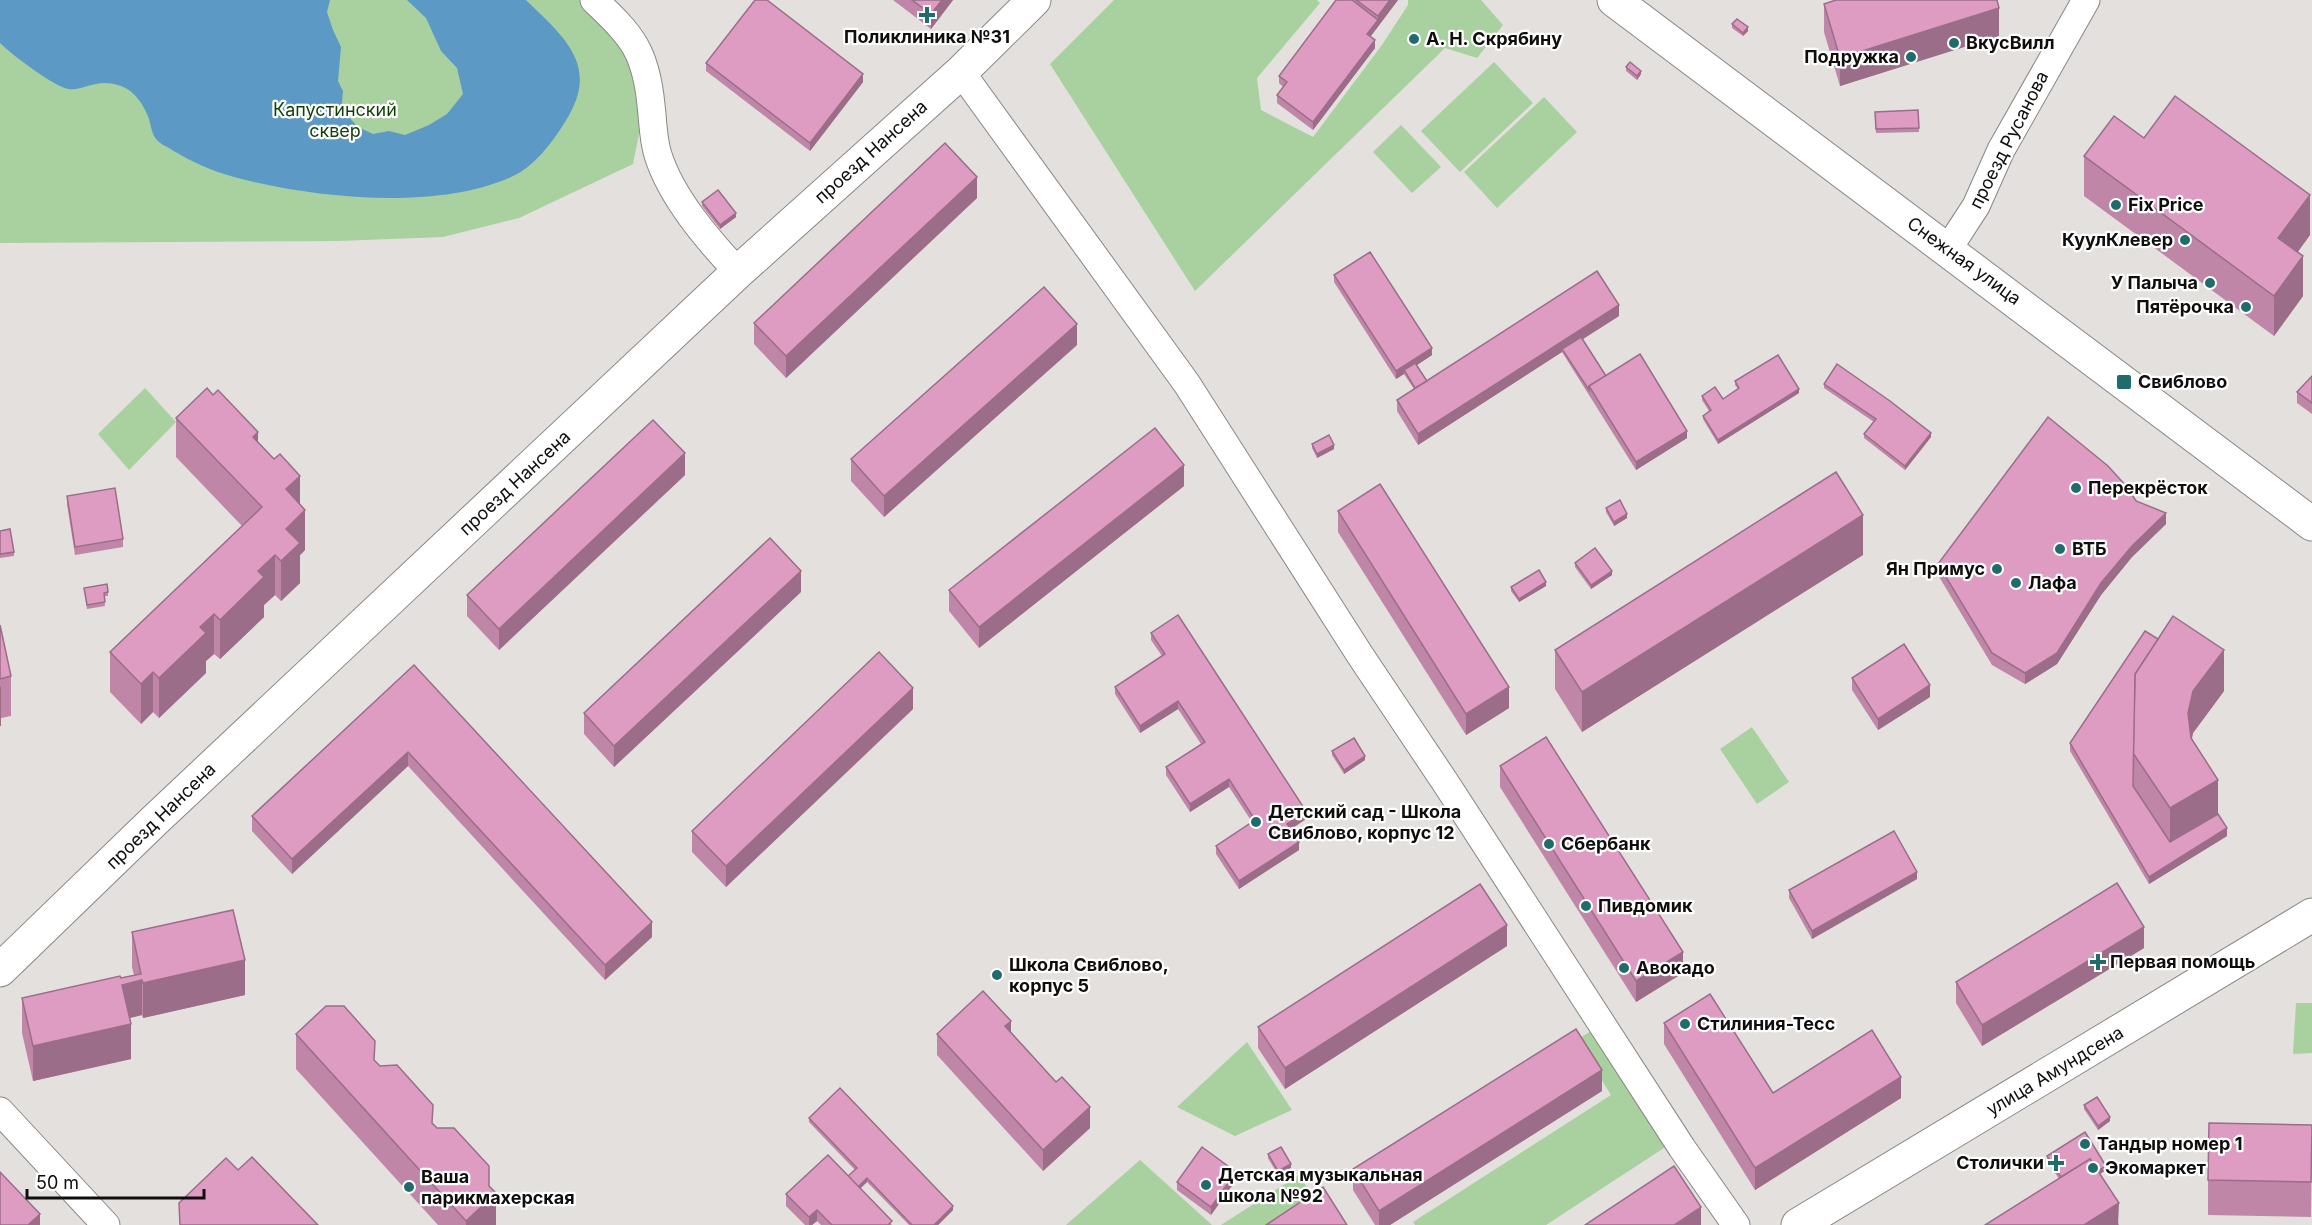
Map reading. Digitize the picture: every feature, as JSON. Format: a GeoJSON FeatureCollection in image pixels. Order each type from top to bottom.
{"type":"FeatureCollection","features":[{"type":"Feature","properties":{"kind":"street"},"geometry":{"type":"LineString","coordinates":[[594,0],[625,29],[641,53],[649,81],[657,154],[673,187],[705,234],[738,272]]}},
{"type":"Feature","properties":{"kind":"street","name":"проезд Нансена"},"geometry":{"type":"LineString","coordinates":[[0,970],[154,821],[738,272],[961,72],[1034,0]]}},
{"type":"Feature","properties":{"kind":"street","name":"Снежная улица"},"geometry":{"type":"LineString","coordinates":[[1614,0],[2312,524]]}},
{"type":"Feature","properties":{"kind":"street","name":"проезд Русанова"},"geometry":{"type":"LineString","coordinates":[[1948,249],[1976,206],[2001,150],[2086,0]]}},
{"type":"Feature","properties":{"kind":"street"},"geometry":{"type":"LineString","coordinates":[[961,72],[1187,384],[1360,655],[1682,1148],[1736,1225]]}},
{"type":"Feature","properties":{"kind":"street","name":"улица Амундсена"},"geometry":{"type":"LineString","coordinates":[[1798,1225],[2312,915]]}},
{"type":"Feature","properties":{"kind":"street"},"geometry":{"type":"LineString","coordinates":[[0,1111],[106,1225]]}},
{"type":"Feature","properties":{"kind":"green space","name":"Капустинский сквер"},"geometry":{"type":"Polygon","coordinates":[[[0,0],[584,0],[636,64],[641,124],[633,164],[519,218],[443,237],[338,241],[0,243],[0,0]]]}},
{"type":"Feature","properties":{"kind":"green space"},"geometry":{"type":"Polygon","coordinates":[[[1114,0],[1317,0],[1320,3],[1257,78],[1261,110],[1313,137],[1382,45],[1408,5],[1408,0],[1481,0],[1503,25],[1477,58],[1445,48],[1195,291],[1050,64],[1114,0]]]}},
{"type":"Feature","properties":{"kind":"green space"},"geometry":{"type":"Polygon","coordinates":[[[1494,62],[1533,103],[1460,172],[1421,131],[1494,62]]]}},
{"type":"Feature","properties":{"kind":"green space"},"geometry":{"type":"Polygon","coordinates":[[[1544,97],[1577,132],[1497,208],[1464,172],[1544,97]]]}},
{"type":"Feature","properties":{"kind":"green space"},"geometry":{"type":"Polygon","coordinates":[[[1401,125],[1441,167],[1412,193],[1373,152],[1401,125]]]}},
{"type":"Feature","properties":{"kind":"green space"},"geometry":{"type":"Polygon","coordinates":[[[145,388],[176,422],[129,470],[98,434],[145,388]]]}},
{"type":"Feature","properties":{"kind":"green space"},"geometry":{"type":"Polygon","coordinates":[[[1752,727],[1789,782],[1757,804],[1720,749],[1752,727]]]}},
{"type":"Feature","properties":{"kind":"green space"},"geometry":{"type":"Polygon","coordinates":[[[2296,1003],[2312,1003],[2312,1053],[2293,1054],[2296,1003]]]}},
{"type":"Feature","properties":{"kind":"green space"},"geometry":{"type":"Polygon","coordinates":[[[1594,1029],[1667,1146],[1546,1225],[1415,1225],[1413,1222],[1611,1095],[1577,1040],[1594,1029]]]}},
{"type":"Feature","properties":{"kind":"green space"},"geometry":{"type":"Polygon","coordinates":[[[1247,1042],[1292,1110],[1235,1136],[1177,1107],[1247,1042]]]}},
{"type":"Feature","properties":{"kind":"green space"},"geometry":{"type":"Polygon","coordinates":[[[1140,1160],[1212,1225],[1066,1225],[1140,1160]]]}},
{"type":"Feature","properties":{"kind":"green space"},"geometry":{"type":"Polygon","coordinates":[[[1299,1175],[1316,1202],[1280,1225],[1221,1225],[1299,1175]]]}},
{"type":"Feature","properties":{"kind":"water"},"geometry":{"type":"Polygon","coordinates":[[[0,0],[330,0],[327,12],[341,47],[338,81],[343,91],[342,102],[347,115],[358,127],[373,134],[389,131],[405,135],[429,125],[447,114],[463,94],[457,68],[441,51],[426,18],[407,0],[526,0],[554,27],[574,54],[579,69],[580,85],[565,122],[542,154],[511,177],[481,188],[411,197],[374,198],[300,191],[226,175],[202,166],[160,143],[155,138],[142,104],[131,91],[121,86],[105,83],[68,89],[43,76],[0,43],[0,0]]]}},
{"type":"Feature","properties":{"kind":"building"},"geometry":{"type":"Polygon","coordinates":[[[755,0],[767,0],[863,74],[810,143],[706,63],[755,0]]]}},
{"type":"Feature","properties":{"kind":"building"},"geometry":{"type":"Polygon","coordinates":[[[912,0],[942,0],[931,14],[912,0]]]}},
{"type":"Feature","properties":{"kind":"building"},"geometry":{"type":"Polygon","coordinates":[[[1336,0],[1352,0],[1378,20],[1367,34],[1375,40],[1313,122],[1277,95],[1287,82],[1279,76],[1336,0]]]}},
{"type":"Feature","properties":{"kind":"building"},"geometry":{"type":"Polygon","coordinates":[[[1356,0],[1390,0],[1378,16],[1356,0]]]}},
{"type":"Feature","properties":{"kind":"building"},"geometry":{"type":"Polygon","coordinates":[[[1836,0],[1997,0],[1999,8],[1840,58],[1824,4],[1836,0]]]}},
{"type":"Feature","properties":{"kind":"building"},"geometry":{"type":"Polygon","coordinates":[[[1737,19],[1748,27],[1743,33],[1732,24],[1737,19]]]}},
{"type":"Feature","properties":{"kind":"building"},"geometry":{"type":"Polygon","coordinates":[[[1630,62],[1641,71],[1637,76],[1626,67],[1630,62]]]}},
{"type":"Feature","properties":{"kind":"building"},"geometry":{"type":"Polygon","coordinates":[[[2175,96],[2310,195],[2278,238],[2303,256],[2274,296],[2084,156],[2114,116],[2144,138],[2175,96]]]}},
{"type":"Feature","properties":{"kind":"building"},"geometry":{"type":"Polygon","coordinates":[[[1918,110],[1919,128],[1876,129],[1875,112],[1918,110]]]}},
{"type":"Feature","properties":{"kind":"building"},"geometry":{"type":"Polygon","coordinates":[[[945,143],[977,177],[786,356],[754,323],[945,143]]]}},
{"type":"Feature","properties":{"kind":"building"},"geometry":{"type":"Polygon","coordinates":[[[718,190],[736,213],[720,225],[702,202],[718,190]]]}},
{"type":"Feature","properties":{"kind":"building"},"geometry":{"type":"Polygon","coordinates":[[[1370,252],[1432,348],[1396,371],[1334,275],[1370,252]]]}},
{"type":"Feature","properties":{"kind":"building"},"geometry":{"type":"Polygon","coordinates":[[[1597,271],[1619,305],[1418,434],[1397,400],[1597,271]]]}},
{"type":"Feature","properties":{"kind":"building"},"geometry":{"type":"Polygon","coordinates":[[[1044,287],[1077,324],[884,496],[851,459],[1044,287]]]}},
{"type":"Feature","properties":{"kind":"building"},"geometry":{"type":"Polygon","coordinates":[[[1581,337],[1606,376],[1589,386],[1589,390],[1562,349],[1581,337]]]}},
{"type":"Feature","properties":{"kind":"building"},"geometry":{"type":"Polygon","coordinates":[[[1640,354],[1687,431],[1636,462],[1589,386],[1640,354]]]}},
{"type":"Feature","properties":{"kind":"building"},"geometry":{"type":"Polygon","coordinates":[[[1778,355],[1799,389],[1718,440],[1703,416],[1711,410],[1702,396],[1715,387],[1723,399],[1739,388],[1735,381],[1778,355]]]}},
{"type":"Feature","properties":{"kind":"building"},"geometry":{"type":"Polygon","coordinates":[[[1415,363],[1427,381],[1415,388],[1404,370],[1415,363]]]}},
{"type":"Feature","properties":{"kind":"building"},"geometry":{"type":"Polygon","coordinates":[[[1837,364],[1931,433],[1905,466],[1864,434],[1876,419],[1824,384],[1837,364]]]}},
{"type":"Feature","properties":{"kind":"building"},"geometry":{"type":"Polygon","coordinates":[[[2312,376],[2312,403],[2297,392],[2312,376]]]}},
{"type":"Feature","properties":{"kind":"building"},"geometry":{"type":"Polygon","coordinates":[[[207,388],[213,395],[218,390],[258,432],[253,437],[274,459],[280,454],[300,476],[286,489],[305,510],[286,529],[300,543],[281,561],[275,555],[258,571],[264,577],[220,620],[214,614],[200,627],[206,633],[159,678],[153,672],[141,684],[110,652],[262,507],[176,418],[207,388]]]}},
{"type":"Feature","properties":{"kind":"building"},"geometry":{"type":"Polygon","coordinates":[[[2048,417],[2108,466],[2136,501],[2166,513],[2132,546],[2101,583],[2057,653],[2025,673],[1992,653],[1938,564],[2048,417]]]}},
{"type":"Feature","properties":{"kind":"building"},"geometry":{"type":"Polygon","coordinates":[[[653,420],[685,453],[499,629],[467,595],[653,420]]]}},
{"type":"Feature","properties":{"kind":"building"},"geometry":{"type":"Polygon","coordinates":[[[1155,428],[1184,465],[979,627],[949,590],[1155,428]]]}},
{"type":"Feature","properties":{"kind":"building"},"geometry":{"type":"Polygon","coordinates":[[[1329,435],[1334,445],[1317,454],[1312,444],[1329,435]]]}},
{"type":"Feature","properties":{"kind":"building"},"geometry":{"type":"Polygon","coordinates":[[[1836,472],[1863,515],[1582,692],[1555,650],[1836,472]]]}},
{"type":"Feature","properties":{"kind":"building"},"geometry":{"type":"Polygon","coordinates":[[[1380,484],[1509,687],[1466,714],[1338,511],[1380,484]]]}},
{"type":"Feature","properties":{"kind":"building"},"geometry":{"type":"Polygon","coordinates":[[[115,488],[123,539],[75,547],[67,496],[115,488]]]}},
{"type":"Feature","properties":{"kind":"building"},"geometry":{"type":"Polygon","coordinates":[[[1620,500],[1627,514],[1614,522],[1606,508],[1620,500]]]}},
{"type":"Feature","properties":{"kind":"building"},"geometry":{"type":"Polygon","coordinates":[[[10,529],[14,552],[0,554],[0,531],[10,529]]]}},
{"type":"Feature","properties":{"kind":"building"},"geometry":{"type":"Polygon","coordinates":[[[770,538],[801,571],[614,746],[584,713],[770,538]]]}},
{"type":"Feature","properties":{"kind":"building"},"geometry":{"type":"Polygon","coordinates":[[[1595,548],[1612,571],[1591,585],[1575,563],[1595,548]]]}},
{"type":"Feature","properties":{"kind":"building"},"geometry":{"type":"Polygon","coordinates":[[[1539,570],[1546,582],[1519,599],[1511,587],[1539,570]]]}},
{"type":"Feature","properties":{"kind":"building"},"geometry":{"type":"Polygon","coordinates":[[[107,584],[108,592],[104,593],[105,602],[87,605],[84,588],[107,584]]]}},
{"type":"Feature","properties":{"kind":"building"},"geometry":{"type":"Polygon","coordinates":[[[1178,615],[1306,811],[1287,824],[1299,842],[1239,881],[1216,846],[1255,820],[1229,779],[1190,804],[1166,767],[1205,742],[1178,701],[1140,726],[1115,687],[1165,654],[1151,633],[1178,615]]]}},
{"type":"Feature","properties":{"kind":"building"},"geometry":{"type":"Polygon","coordinates":[[[2173,616],[2224,650],[2193,691],[2188,713],[2191,738],[2218,780],[2170,808],[2133,753],[2135,674],[2173,616]]]}},
{"type":"Feature","properties":{"kind":"building"},"geometry":{"type":"Polygon","coordinates":[[[0,625],[11,676],[0,679],[0,625]]]}},
{"type":"Feature","properties":{"kind":"building"},"geometry":{"type":"Polygon","coordinates":[[[2145,631],[2158,639],[2135,674],[2133,786],[2170,842],[2218,814],[2227,828],[2149,877],[2070,743],[2145,631]]]}},
{"type":"Feature","properties":{"kind":"building"},"geometry":{"type":"Polygon","coordinates":[[[1904,644],[1930,685],[1878,719],[1852,678],[1904,644]]]}},
{"type":"Feature","properties":{"kind":"building"},"geometry":{"type":"Polygon","coordinates":[[[879,652],[913,688],[726,866],[692,831],[879,652]]]}},
{"type":"Feature","properties":{"kind":"building"},"geometry":{"type":"Polygon","coordinates":[[[414,665],[652,922],[605,965],[408,752],[292,859],[252,816],[414,665]]]}},
{"type":"Feature","properties":{"kind":"building"},"geometry":{"type":"Polygon","coordinates":[[[1546,737],[1683,952],[1636,981],[1500,766],[1546,737]]]}},
{"type":"Feature","properties":{"kind":"building"},"geometry":{"type":"Polygon","coordinates":[[[1354,738],[1365,756],[1344,770],[1332,751],[1354,738]]]}},
{"type":"Feature","properties":{"kind":"building"},"geometry":{"type":"Polygon","coordinates":[[[1894,831],[1917,872],[1812,931],[1789,890],[1894,831]]]}},
{"type":"Feature","properties":{"kind":"building"},"geometry":{"type":"Polygon","coordinates":[[[2117,883],[2144,927],[1982,1025],[1956,982],[2117,883]]]}},
{"type":"Feature","properties":{"kind":"building"},"geometry":{"type":"Polygon","coordinates":[[[1480,884],[1507,925],[1285,1068],[1258,1027],[1480,884]]]}},
{"type":"Feature","properties":{"kind":"building"},"geometry":{"type":"Polygon","coordinates":[[[233,910],[245,960],[143,983],[142,980],[122,985],[131,1024],[33,1046],[22,998],[120,976],[121,978],[141,974],[132,932],[233,910]]]}},
{"type":"Feature","properties":{"kind":"building"},"geometry":{"type":"Polygon","coordinates":[[[983,991],[1011,1021],[1005,1026],[1056,1082],[1062,1077],[1090,1107],[1043,1150],[937,1034],[983,991]]]}},
{"type":"Feature","properties":{"kind":"building"},"geometry":{"type":"Polygon","coordinates":[[[1710,994],[1773,1093],[1872,1030],[1901,1077],[1755,1168],[1664,1023],[1710,994]]]}},
{"type":"Feature","properties":{"kind":"building"},"geometry":{"type":"Polygon","coordinates":[[[326,1006],[344,1006],[375,1041],[374,1060],[380,1066],[397,1065],[433,1105],[432,1123],[437,1128],[454,1128],[489,1166],[489,1186],[496,1193],[466,1221],[296,1034],[326,1006]]]}},
{"type":"Feature","properties":{"kind":"building"},"geometry":{"type":"Polygon","coordinates":[[[1576,1029],[1602,1070],[1379,1211],[1353,1169],[1576,1029]]]}},
{"type":"Feature","properties":{"kind":"building"},"geometry":{"type":"Polygon","coordinates":[[[840,1088],[953,1206],[934,1225],[912,1225],[867,1178],[858,1187],[848,1176],[857,1168],[809,1118],[840,1088]]]}},
{"type":"Feature","properties":{"kind":"building"},"geometry":{"type":"Polygon","coordinates":[[[2097,1097],[2110,1117],[2098,1126],[2084,1105],[2097,1097]]]}},
{"type":"Feature","properties":{"kind":"building"},"geometry":{"type":"Polygon","coordinates":[[[2209,1123],[2312,1125],[2311,1182],[2208,1180],[2209,1123]]]}},
{"type":"Feature","properties":{"kind":"building"},"geometry":{"type":"Polygon","coordinates":[[[2085,1132],[2106,1166],[2098,1171],[2090,1159],[2061,1177],[2047,1156],[2085,1132]]]}},
{"type":"Feature","properties":{"kind":"building","name":"Детская музыкальная школа №92"},"geometry":{"type":"Polygon","coordinates":[[[1202,1147],[1236,1172],[1211,1207],[1177,1182],[1202,1147]]]}},
{"type":"Feature","properties":{"kind":"building"},"geometry":{"type":"Polygon","coordinates":[[[1281,1147],[1291,1164],[1278,1171],[1268,1154],[1281,1147]]]}},
{"type":"Feature","properties":{"kind":"building"},"geometry":{"type":"Polygon","coordinates":[[[828,1155],[892,1221],[888,1225],[832,1225],[817,1210],[809,1217],[786,1194],[828,1155]]]}},
{"type":"Feature","properties":{"kind":"building"},"geometry":{"type":"Polygon","coordinates":[[[252,1157],[318,1225],[180,1225],[179,1203],[226,1158],[238,1170],[252,1157]]]}},
{"type":"Feature","properties":{"kind":"building"},"geometry":{"type":"Polygon","coordinates":[[[2090,1159],[2119,1203],[2084,1225],[1985,1225],[2090,1159]]]}},
{"type":"Feature","properties":{"kind":"building"},"geometry":{"type":"Polygon","coordinates":[[[1674,1166],[1701,1207],[1674,1225],[1585,1225],[1674,1166]]]}},
{"type":"Feature","properties":{"kind":"building"},"geometry":{"type":"Polygon","coordinates":[[[0,1172],[40,1214],[28,1225],[0,1225],[0,1172]]]}},
{"type":"Feature","properties":{"kind":"building"},"geometry":{"type":"Polygon","coordinates":[[[1323,1187],[1347,1225],[1266,1225],[1323,1187]]]}},
{"type":"Feature","properties":{"kind":"place","name":"Поликлиника №31"},"geometry":{"type":"Point","coordinates":[927,15]}},
{"type":"Feature","properties":{"kind":"place","name":"А. Н. Скрябину"},"geometry":{"type":"Point","coordinates":[1414,39]}},
{"type":"Feature","properties":{"kind":"place","name":"ВкусВилл"},"geometry":{"type":"Point","coordinates":[1954,43]}},
{"type":"Feature","properties":{"kind":"place","name":"Подружка"},"geometry":{"type":"Point","coordinates":[1911,57]}},
{"type":"Feature","properties":{"kind":"place","name":"Fix Price"},"geometry":{"type":"Point","coordinates":[2116,205]}},
{"type":"Feature","properties":{"kind":"place","name":"КуулКлевер"},"geometry":{"type":"Point","coordinates":[2185,240]}},
{"type":"Feature","properties":{"kind":"place","name":"У Палыча"},"geometry":{"type":"Point","coordinates":[2210,283]}},
{"type":"Feature","properties":{"kind":"place","name":"Пятёрочка"},"geometry":{"type":"Point","coordinates":[2246,307]}},
{"type":"Feature","properties":{"kind":"place","name":"Свиблово"},"geometry":{"type":"Point","coordinates":[2124,382]}},
{"type":"Feature","properties":{"kind":"place","name":"Перекрёсток"},"geometry":{"type":"Point","coordinates":[2076,488]}},
{"type":"Feature","properties":{"kind":"place","name":"ВТБ"},"geometry":{"type":"Point","coordinates":[2060,549]}},
{"type":"Feature","properties":{"kind":"place","name":"Ян Примус"},"geometry":{"type":"Point","coordinates":[1997,569]}},
{"type":"Feature","properties":{"kind":"place","name":"Лафа"},"geometry":{"type":"Point","coordinates":[2016,583]}},
{"type":"Feature","properties":{"kind":"place","name":"Детский сад - Школа Свиблово, корпус 12"},"geometry":{"type":"Point","coordinates":[1256,822]}},
{"type":"Feature","properties":{"kind":"place","name":"Сбербанк"},"geometry":{"type":"Point","coordinates":[1549,844]}},
{"type":"Feature","properties":{"kind":"place","name":"Пивдомик"},"geometry":{"type":"Point","coordinates":[1586,906]}},
{"type":"Feature","properties":{"kind":"place","name":"Первая помощь"},"geometry":{"type":"Point","coordinates":[2098,962]}},
{"type":"Feature","properties":{"kind":"place","name":"Авокадо"},"geometry":{"type":"Point","coordinates":[1624,968]}},
{"type":"Feature","properties":{"kind":"place","name":"Школа Свиблово, корпус 5"},"geometry":{"type":"Point","coordinates":[997,975]}},
{"type":"Feature","properties":{"kind":"place","name":"Стилиния-Тесс"},"geometry":{"type":"Point","coordinates":[1685,1024]}},
{"type":"Feature","properties":{"kind":"place","name":"Тандыр номер 1"},"geometry":{"type":"Point","coordinates":[2085,1144]}},
{"type":"Feature","properties":{"kind":"place","name":"Столички"},"geometry":{"type":"Point","coordinates":[2056,1163]}},
{"type":"Feature","properties":{"kind":"place","name":"Экомаркет"},"geometry":{"type":"Point","coordinates":[2093,1168]}},
{"type":"Feature","properties":{"kind":"place","name":"Детская музыкальная школа №92"},"geometry":{"type":"Point","coordinates":[1206,1185]}},
{"type":"Feature","properties":{"kind":"place","name":"Ваша парикмахерская"},"geometry":{"type":"Point","coordinates":[409,1187]}}]}
